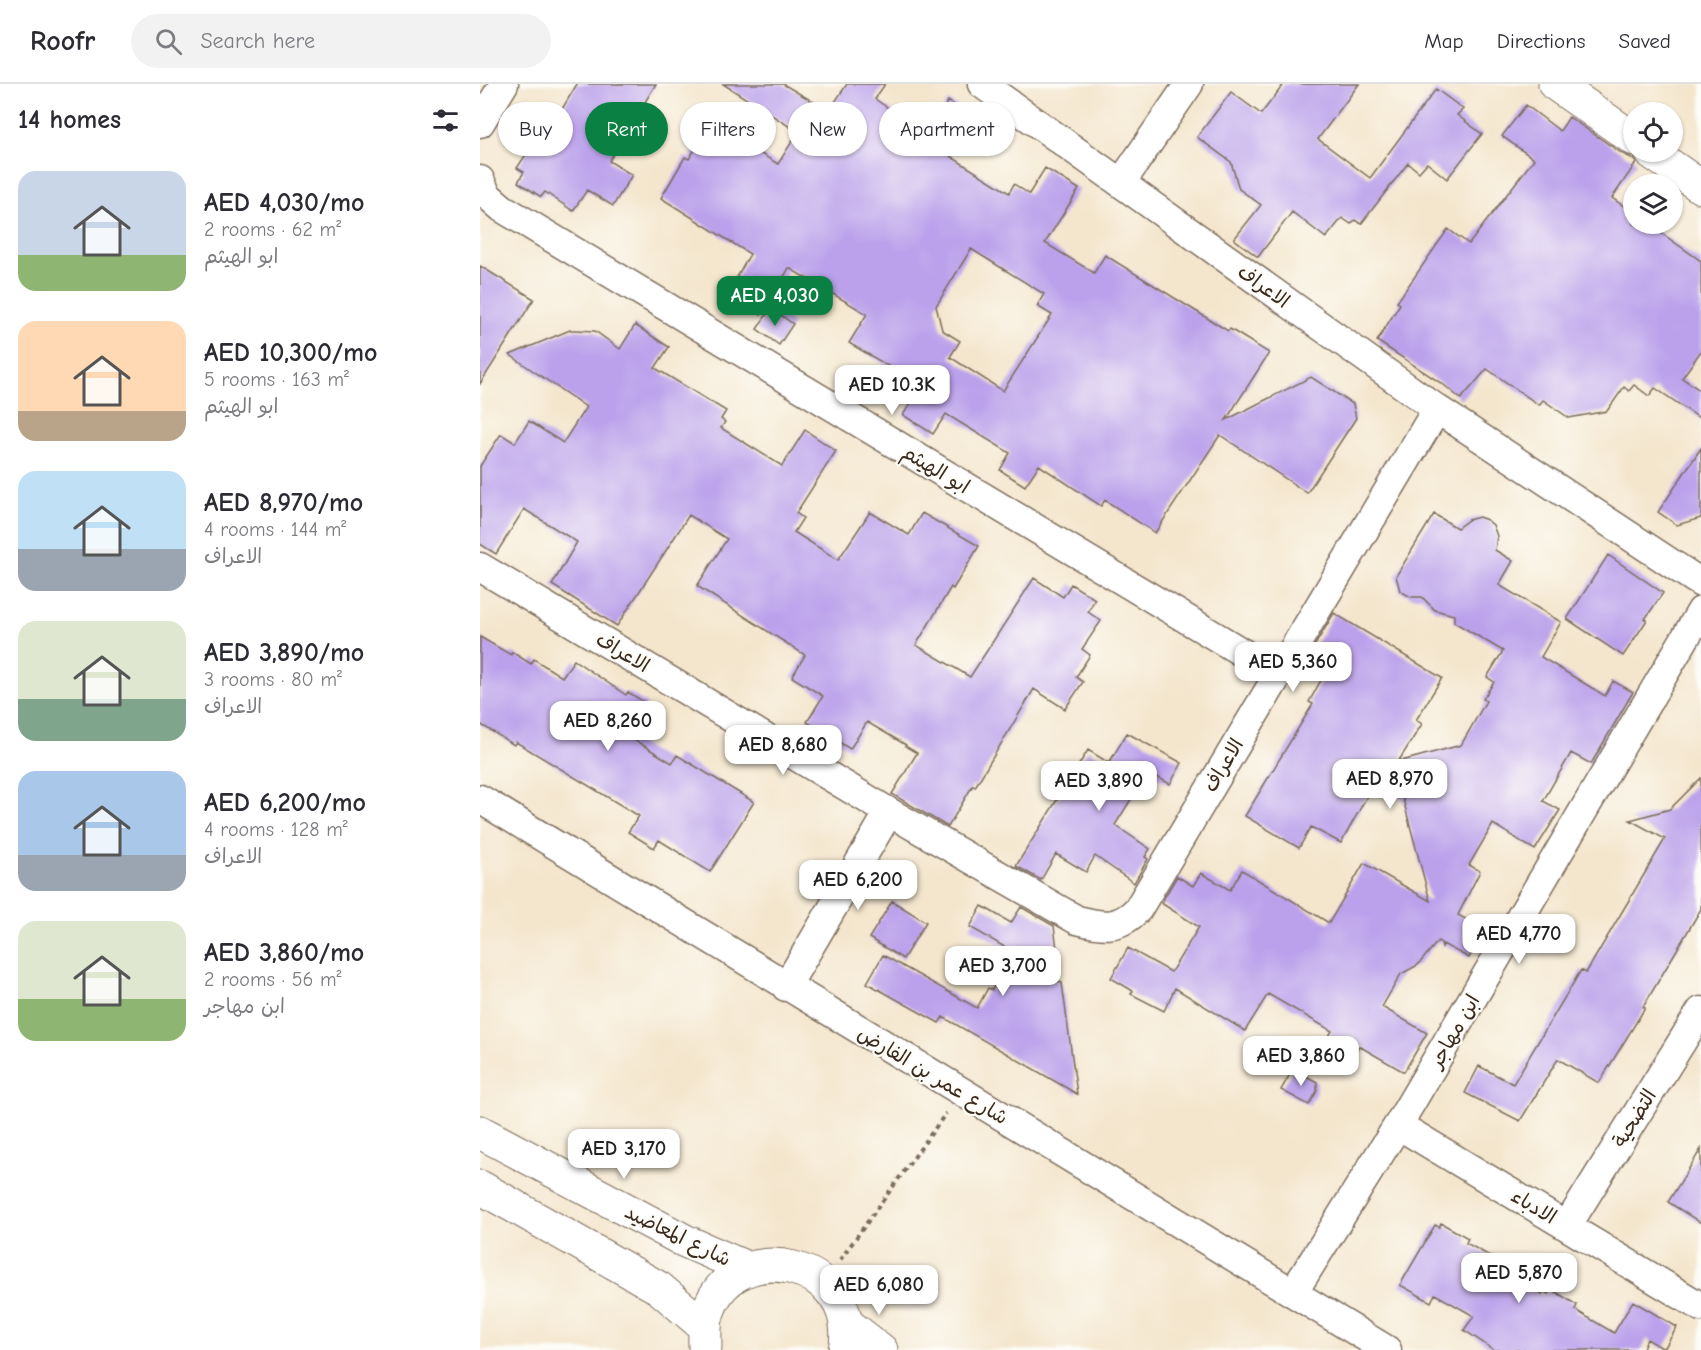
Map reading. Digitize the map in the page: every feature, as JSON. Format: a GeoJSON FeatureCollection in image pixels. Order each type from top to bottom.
{"type":"FeatureCollection","features":[{"type":"Feature","properties":{"kind":"street"},"geometry":{"type":"LineString","coordinates":[[480,123],[504,84]]}},
{"type":"Feature","properties":{"kind":"street","name":"الاعراف"},"geometry":{"type":"LineString","coordinates":[[982,84],[1437,409],[1701,583]]}},
{"type":"Feature","properties":{"kind":"street"},"geometry":{"type":"LineString","coordinates":[[1121,183],[1189,84]]}},
{"type":"Feature","properties":{"kind":"street"},"geometry":{"type":"LineString","coordinates":[[1555,84],[1623,132]]}},
{"type":"Feature","properties":{"kind":"street"},"geometry":{"type":"LineString","coordinates":[[1665,162],[1701,187]]}},
{"type":"Feature","properties":{"kind":"street","name":"ابو الهيثم"},"geometry":{"type":"LineString","coordinates":[[480,180],[487,195],[502,208],[1278,674]]}},
{"type":"Feature","properties":{"kind":"street","name":"الاعراف"},"geometry":{"type":"LineString","coordinates":[[480,567],[889,812],[1077,920],[1108,926],[1130,918],[1137,909],[1437,409]]}},
{"type":"Feature","properties":{"kind":"street","name":"ابن مهاجر"},"geometry":{"type":"LineString","coordinates":[[1293,1293],[1398,1125],[1701,610]]}},
{"type":"Feature","properties":{"kind":"street","name":"شارع عمر بن الفارض"},"geometry":{"type":"LineString","coordinates":[[480,799],[1387,1350]]}},
{"type":"Feature","properties":{"kind":"street"},"geometry":{"type":"LineString","coordinates":[[786,987],[889,812]]}},
{"type":"Feature","properties":{"kind":"street","name":"التضحية"},"geometry":{"type":"LineString","coordinates":[[1567,1226],[1701,1011]]}},
{"type":"Feature","properties":{"kind":"street","name":"الادباء"},"geometry":{"type":"LineString","coordinates":[[1398,1125],[1701,1306]]}},
{"type":"Feature","properties":{"kind":"street","name":"شارع المعاضيد"},"geometry":{"type":"LineString","coordinates":[[480,1132],[685,1241],[749,1269]]}},
{"type":"Feature","properties":{"kind":"street"},"geometry":{"type":"LineString","coordinates":[[480,1187],[659,1288],[705,1339]]}},
{"type":"Feature","properties":{"kind":"street"},"geometry":{"type":"LineString","coordinates":[[705,1339],[712,1302],[727,1283],[749,1269],[780,1264],[811,1273],[824,1283],[842,1308],[846,1337],[881,1350]]}},
{"type":"Feature","properties":{"kind":"path"},"geometry":{"type":"LineString","coordinates":[[824,1283],[961,1091]]}},
{"type":"Feature","properties":{"kind":"building"},"geometry":{"type":"Polygon","coordinates":[[[577,84],[656,84],[645,102],[585,102],[585,156],[612,156],[609,161],[632,175],[613,206],[587,190],[573,211],[545,192],[541,197],[518,182],[524,172],[517,168],[525,156],[573,156],[573,102],[566,102],[577,84]]]}},
{"type":"Feature","properties":{"kind":"building"},"geometry":{"type":"Polygon","coordinates":[[[723,84],[783,84],[814,102],[788,102],[788,126],[776,118],[776,102],[751,102],[723,84]]]}},
{"type":"Feature","properties":{"kind":"building"},"geometry":{"type":"Polygon","coordinates":[[[847,84],[885,84],[875,99],[879,102],[879,156],[950,156],[1009,193],[1014,184],[1029,194],[1045,168],[1079,189],[1045,243],[1094,273],[1105,255],[1228,331],[1230,329],[1269,353],[1226,420],[1311,377],[1353,404],[1356,418],[1307,493],[1220,435],[1155,533],[1105,500],[1101,506],[1039,465],[1025,486],[1000,470],[1010,453],[946,414],[933,434],[903,415],[922,386],[849,343],[867,314],[789,268],[761,315],[727,295],[750,254],[661,198],[685,157],[689,159],[691,156],[765,156],[778,164],[788,148],[788,156],[867,156],[867,102],[835,102],[847,84]],[[971,249],[936,306],[942,330],[960,341],[950,357],[1003,391],[1052,315],[1037,306],[1044,294],[971,249]]]}},
{"type":"Feature","properties":{"kind":"building"},"geometry":{"type":"Polygon","coordinates":[[[1284,84],[1359,84],[1318,139],[1370,178],[1436,89],[1463,109],[1457,115],[1482,134],[1447,179],[1427,163],[1419,172],[1408,163],[1361,224],[1355,220],[1351,224],[1342,218],[1326,238],[1292,212],[1258,257],[1234,239],[1261,205],[1239,189],[1231,162],[1197,137],[1231,92],[1261,114],[1284,84]]]}},
{"type":"Feature","properties":{"kind":"building"},"geometry":{"type":"Polygon","coordinates":[[[1526,105],[1560,131],[1569,117],[1623,154],[1623,162],[1636,162],[1628,174],[1623,174],[1623,182],[1612,198],[1623,206],[1623,234],[1662,234],[1701,261],[1701,351],[1682,378],[1701,391],[1701,419],[1655,388],[1649,396],[1634,385],[1629,391],[1624,387],[1607,411],[1569,418],[1543,400],[1539,405],[1487,369],[1461,399],[1444,385],[1377,341],[1400,304],[1397,302],[1448,229],[1469,244],[1534,159],[1502,136],[1526,105]]]}},
{"type":"Feature","properties":{"kind":"building"},"geometry":{"type":"Polygon","coordinates":[[[480,266],[534,299],[480,384],[480,266]]]}},
{"type":"Feature","properties":{"kind":"building"},"geometry":{"type":"Polygon","coordinates":[[[771,308],[793,324],[779,345],[757,329],[771,308]]]}},
{"type":"Feature","properties":{"kind":"building"},"geometry":{"type":"Polygon","coordinates":[[[635,325],[669,347],[655,368],[726,411],[721,419],[725,422],[721,428],[782,466],[805,430],[836,451],[796,513],[803,518],[794,532],[838,560],[870,512],[909,535],[922,513],[979,546],[916,645],[970,677],[1034,578],[1063,597],[1071,584],[1095,599],[1088,612],[1101,621],[1082,649],[1090,655],[1076,677],[1083,682],[1065,709],[1034,689],[948,827],[892,794],[917,753],[867,722],[850,749],[807,722],[823,696],[792,677],[805,655],[697,586],[727,539],[689,515],[617,626],[552,585],[577,542],[524,509],[496,554],[480,544],[480,466],[501,434],[515,443],[529,421],[563,443],[586,407],[510,355],[570,330],[595,331],[620,349],[635,325]]]}},
{"type":"Feature","properties":{"kind":"building"},"geometry":{"type":"Polygon","coordinates":[[[1701,448],[1701,518],[1677,525],[1658,512],[1701,448]]]}},
{"type":"Feature","properties":{"kind":"building"},"geometry":{"type":"Polygon","coordinates":[[[1434,514],[1457,528],[1468,520],[1479,517],[1493,525],[1497,536],[1495,550],[1513,561],[1499,585],[1561,622],[1541,657],[1605,696],[1613,681],[1633,692],[1591,764],[1571,753],[1543,801],[1560,810],[1535,850],[1493,824],[1469,865],[1480,871],[1458,915],[1484,929],[1469,958],[1443,944],[1442,947],[1438,941],[1418,965],[1401,974],[1382,1007],[1427,1033],[1404,1072],[1359,1046],[1355,1054],[1327,1039],[1332,1031],[1268,994],[1245,1031],[1175,988],[1164,1011],[1131,994],[1133,991],[1111,978],[1128,948],[1171,972],[1199,927],[1161,903],[1177,876],[1193,886],[1201,873],[1230,890],[1242,870],[1329,923],[1364,863],[1430,901],[1403,799],[1375,782],[1341,843],[1311,827],[1299,848],[1245,816],[1313,704],[1309,702],[1331,662],[1312,650],[1334,613],[1442,678],[1416,720],[1422,724],[1398,762],[1461,745],[1486,701],[1483,699],[1494,682],[1487,677],[1503,651],[1454,622],[1454,615],[1435,610],[1422,597],[1411,597],[1400,591],[1396,576],[1434,514]]]}},
{"type":"Feature","properties":{"kind":"building"},"geometry":{"type":"Polygon","coordinates":[[[1608,555],[1663,593],[1623,656],[1567,619],[1608,555]]]}},
{"type":"Feature","properties":{"kind":"building"},"geometry":{"type":"Polygon","coordinates":[[[480,637],[531,664],[534,659],[562,677],[574,660],[626,695],[628,692],[647,704],[626,735],[672,763],[677,755],[754,802],[710,872],[659,840],[654,848],[628,832],[639,816],[516,742],[514,745],[480,724],[480,637]]]}},
{"type":"Feature","properties":{"kind":"building"},"geometry":{"type":"Polygon","coordinates":[[[1127,733],[1182,763],[1170,784],[1148,772],[1115,825],[1150,849],[1145,857],[1148,859],[1134,883],[1095,856],[1086,872],[1056,854],[1041,880],[1016,866],[1088,750],[1109,763],[1127,733]]]}},
{"type":"Feature","properties":{"kind":"building"},"geometry":{"type":"Polygon","coordinates":[[[1701,778],[1701,909],[1599,1083],[1558,1059],[1520,1121],[1465,1093],[1479,1066],[1513,1084],[1581,970],[1586,973],[1665,839],[1630,820],[1670,809],[1701,778]]]}},
{"type":"Feature","properties":{"kind":"building"},"geometry":{"type":"Polygon","coordinates":[[[892,901],[926,922],[903,959],[869,938],[892,901]]]}},
{"type":"Feature","properties":{"kind":"building"},"geometry":{"type":"Polygon","coordinates":[[[982,906],[1011,923],[1021,907],[1054,926],[1059,964],[1051,977],[1062,983],[1077,1094],[943,1017],[939,1023],[867,983],[883,955],[977,1008],[988,988],[992,990],[1015,953],[970,927],[982,906]]]}},
{"type":"Feature","properties":{"kind":"building"},"geometry":{"type":"Polygon","coordinates":[[[1293,1069],[1317,1082],[1317,1091],[1309,1105],[1281,1090],[1293,1069]]]}},
{"type":"Feature","properties":{"kind":"building"},"geometry":{"type":"Polygon","coordinates":[[[1701,1149],[1701,1223],[1668,1202],[1701,1149]]]}},
{"type":"Feature","properties":{"kind":"building"},"geometry":{"type":"Polygon","coordinates":[[[1441,1223],[1468,1238],[1466,1243],[1488,1255],[1542,1294],[1544,1291],[1548,1294],[1551,1289],[1577,1305],[1575,1310],[1614,1333],[1633,1301],[1677,1327],[1664,1349],[1647,1339],[1642,1350],[1494,1350],[1464,1330],[1474,1316],[1435,1294],[1431,1302],[1400,1285],[1435,1225],[1439,1227],[1441,1223]]]}}]}
